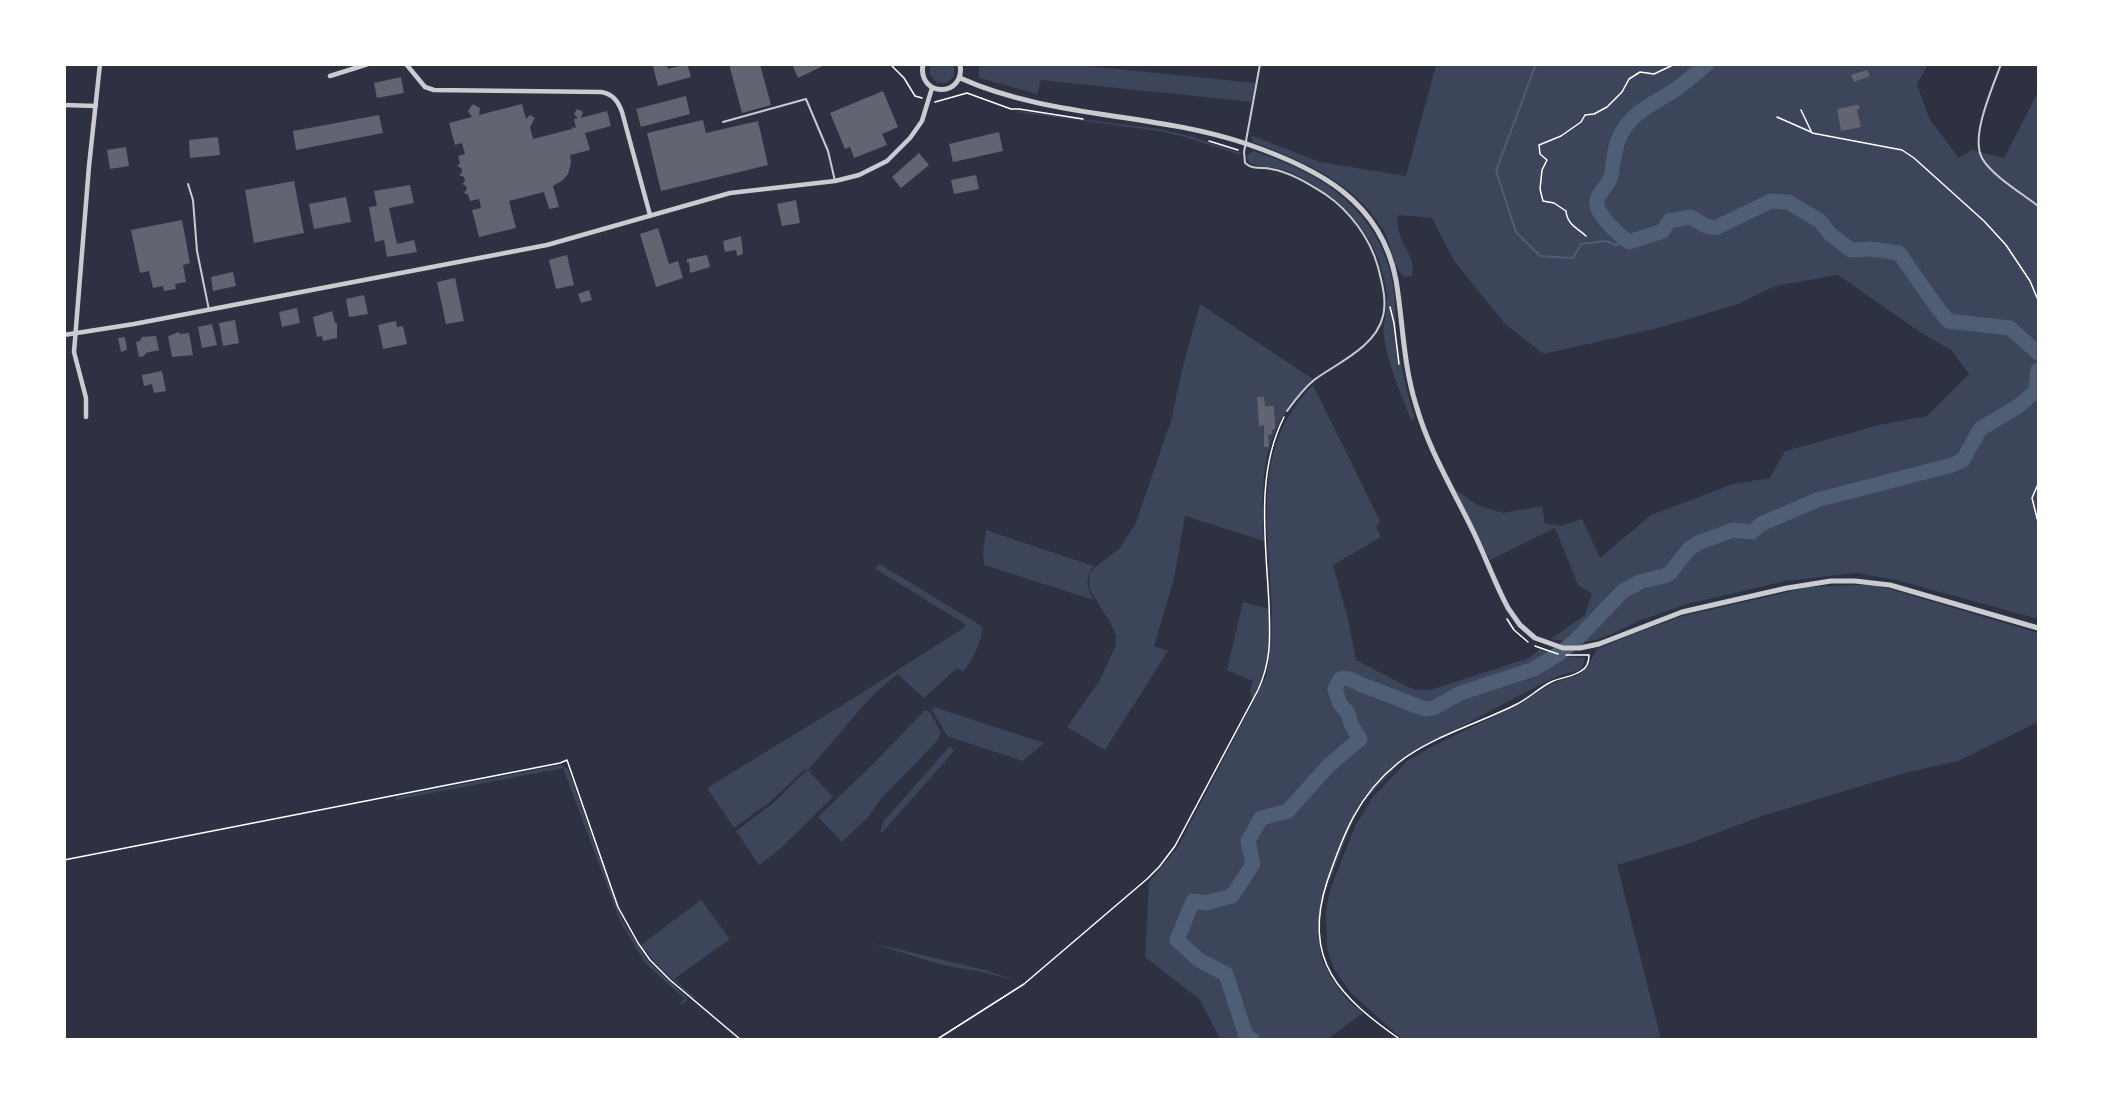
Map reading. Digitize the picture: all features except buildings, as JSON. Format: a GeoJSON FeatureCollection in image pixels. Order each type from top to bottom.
{"type":"FeatureCollection","features":[{"type":"Feature","properties":{"kind":"street"},"geometry":{"type":"LineString","coordinates":[[86,417],[86,398],[74,352],[88,166],[100,64]]}},
{"type":"Feature","properties":{"kind":"street"},"geometry":{"type":"LineString","coordinates":[[330,76],[368,64]]}},
{"type":"Feature","properties":{"kind":"street"},"geometry":{"type":"LineString","coordinates":[[406,64],[425,87],[434,90],[601,92],[610,95],[618,102],[622,112],[650,215]]}},
{"type":"Feature","properties":{"kind":"street"},"geometry":{"type":"LineString","coordinates":[[923,64],[924,79],[932,88],[946,89],[956,84],[960,78],[960,64]]}},
{"type":"Feature","properties":{"kind":"street"},"geometry":{"type":"LineString","coordinates":[[960,78],[994,92],[1027,101],[1160,122],[1246,144],[1280,156],[1325,178],[1355,201],[1377,229],[1394,270],[1405,359],[1419,417],[1430,445],[1474,533],[1500,593],[1515,619],[1535,638],[1553,646],[1580,648],[1599,644],[1682,612],[1787,588],[1831,581],[1856,580],[1890,585],[2038,628]]}},
{"type":"Feature","properties":{"kind":"street"},"geometry":{"type":"LineString","coordinates":[[64,335],[208,310],[547,245],[730,194],[835,181],[869,172],[887,161],[900,149],[922,121],[932,88]]}},
{"type":"Feature","properties":{"kind":"street"},"geometry":{"type":"LineString","coordinates":[[64,105],[96,106]]}},
{"type":"Feature","properties":{"kind":"lane"},"geometry":{"type":"LineString","coordinates":[[1260,64],[1244,159],[1249,166],[1270,168],[1285,173],[1323,193],[1341,206],[1366,237],[1376,257],[1385,302],[1384,315],[1374,335],[1309,385],[1287,411]]}},
{"type":"Feature","properties":{"kind":"lane"},"geometry":{"type":"LineString","coordinates":[[2001,64],[1983,120],[1978,145],[1982,159],[1993,171],[2038,206]]}},
{"type":"Feature","properties":{"kind":"lane"},"geometry":{"type":"LineString","coordinates":[[723,122],[806,99],[828,151],[835,181]]}},
{"type":"Feature","properties":{"kind":"lane"},"geometry":{"type":"LineString","coordinates":[[188,184],[193,200],[197,251],[208,310]]}},
{"type":"Feature","properties":{"kind":"path"},"geometry":{"type":"LineString","coordinates":[[1586,236],[1567,219],[1566,211],[1554,203],[1544,201],[1540,189],[1542,170],[1547,160],[1540,154],[1539,146],[1561,136],[1581,122],[1585,115],[1594,114],[1607,107],[1622,92],[1629,79],[1640,72],[1654,74],[1675,64]]}},
{"type":"Feature","properties":{"kind":"path"},"geometry":{"type":"LineString","coordinates":[[1801,110],[1812,133]]}},
{"type":"Feature","properties":{"kind":"path"},"geometry":{"type":"LineString","coordinates":[[1776,117],[1812,133],[1902,150],[1914,158],[1964,205],[1984,220],[2006,245],[2030,281],[2038,300]]}},
{"type":"Feature","properties":{"kind":"path"},"geometry":{"type":"LineString","coordinates":[[936,1040],[1024,984],[1159,867],[1174,846],[1258,690],[1268,665],[1270,635],[1265,482],[1274,439],[1287,411]]}},
{"type":"Feature","properties":{"kind":"path"},"geometry":{"type":"LineString","coordinates":[[2038,484],[2032,498],[2038,522]]}},
{"type":"Feature","properties":{"kind":"path"},"geometry":{"type":"LineString","coordinates":[[1401,1040],[1378,1024],[1343,992],[1323,959],[1319,937],[1320,913],[1338,850],[1353,815],[1373,787],[1400,761],[1421,748],[1519,703],[1550,682],[1581,671],[1589,660],[1589,655],[1584,656]]}},
{"type":"Feature","properties":{"kind":"path"},"geometry":{"type":"LineString","coordinates":[[64,860],[538,768],[567,760],[618,907],[638,943],[650,960],[670,980],[741,1040]]}},
{"type":"Feature","properties":{"kind":"shaded area"},"geometry":{"type":"Polygon","coordinates":[[[1928,64],[1917,84],[1930,120],[1959,158],[1972,150],[2004,158],[2038,92],[2038,619],[1896,580],[1856,573],[1786,581],[1687,604],[1591,641],[1551,639],[1585,615],[1592,594],[1578,585],[1555,528],[1490,560],[1455,489],[1477,505],[1503,513],[1542,506],[1545,523],[1561,526],[1582,519],[1600,558],[1651,515],[1733,484],[1770,478],[1785,451],[1880,425],[1927,416],[1969,374],[1952,351],[1920,332],[1838,275],[1775,286],[1738,304],[1662,327],[1544,354],[1506,325],[1454,261],[1432,218],[1398,215],[1399,233],[1413,268],[1412,276],[1404,277],[1397,268],[1384,231],[1358,199],[1309,166],[1253,142],[1250,135],[1320,162],[1406,176],[1436,65],[1928,64]]]}},
{"type":"Feature","properties":{"kind":"shaded area"},"geometry":{"type":"Polygon","coordinates":[[[930,65],[954,65],[954,76],[947,83],[937,83],[930,75],[930,65]]]}},
{"type":"Feature","properties":{"kind":"shaded area"},"geometry":{"type":"Polygon","coordinates":[[[979,65],[1078,65],[1255,83],[1251,102],[1041,80],[1037,94],[979,78],[979,65]]]}},
{"type":"Feature","properties":{"kind":"shaded area"},"geometry":{"type":"Polygon","coordinates":[[[1016,112],[1159,129],[1186,135],[1241,153],[1241,155],[1159,131],[1016,112]]]}},
{"type":"Feature","properties":{"kind":"shaded area"},"geometry":{"type":"Polygon","coordinates":[[[1253,151],[1302,170],[1324,183],[1361,215],[1375,235],[1386,259],[1393,285],[1399,354],[1415,419],[1411,420],[1388,358],[1384,332],[1387,296],[1383,274],[1367,237],[1356,221],[1326,193],[1284,170],[1249,163],[1246,156],[1253,151]]]}},
{"type":"Feature","properties":{"kind":"shaded area"},"geometry":{"type":"Polygon","coordinates":[[[1200,304],[1313,379],[1283,416],[1268,454],[1263,494],[1264,541],[1185,516],[1174,579],[1154,646],[1168,651],[1105,750],[1067,727],[1100,680],[1116,644],[1116,635],[1111,624],[1090,590],[1090,573],[1119,549],[1135,525],[1171,421],[1200,304]]]}},
{"type":"Feature","properties":{"kind":"shaded area"},"geometry":{"type":"Polygon","coordinates":[[[1313,385],[1380,521],[1376,527],[1381,537],[1333,565],[1348,619],[1356,660],[1412,689],[1431,690],[1529,658],[1540,649],[1565,656],[1585,658],[1583,666],[1578,671],[1561,675],[1537,686],[1405,757],[1358,808],[1321,903],[1318,928],[1321,957],[1330,976],[1347,1000],[1363,1013],[1328,1039],[1220,1039],[1200,1000],[1145,957],[1149,882],[1178,847],[1266,677],[1269,659],[1253,700],[1250,691],[1253,681],[1227,670],[1243,602],[1269,609],[1271,651],[1272,616],[1267,511],[1269,477],[1276,445],[1290,414],[1313,385]]]}},
{"type":"Feature","properties":{"kind":"shaded area"},"geometry":{"type":"Polygon","coordinates":[[[986,530],[1094,566],[1089,574],[1088,583],[1094,600],[984,565],[986,530]]]}},
{"type":"Feature","properties":{"kind":"shaded area"},"geometry":{"type":"Polygon","coordinates":[[[880,564],[983,627],[976,651],[963,672],[959,669],[955,670],[924,698],[897,674],[869,699],[808,770],[833,797],[781,848],[759,865],[736,831],[772,804],[807,770],[805,769],[770,802],[734,828],[707,788],[965,627],[965,624],[874,568],[880,564]]]}},
{"type":"Feature","properties":{"kind":"shaded area"},"geometry":{"type":"Polygon","coordinates":[[[1878,586],[2038,633],[2038,722],[1958,761],[1904,773],[1759,817],[1688,844],[1617,865],[1661,1039],[1402,1039],[1351,993],[1334,969],[1327,949],[1326,910],[1330,890],[1355,826],[1372,798],[1407,761],[1513,707],[1553,683],[1580,674],[1588,666],[1597,649],[1644,630],[1683,616],[1810,587],[1878,586]]]}},
{"type":"Feature","properties":{"kind":"shaded area"},"geometry":{"type":"Polygon","coordinates":[[[934,707],[1044,743],[1023,761],[947,736],[932,710],[934,707]]]}},
{"type":"Feature","properties":{"kind":"shaded area"},"geometry":{"type":"Polygon","coordinates":[[[925,710],[930,712],[941,732],[937,741],[880,800],[869,816],[842,842],[818,817],[925,710]]]}},
{"type":"Feature","properties":{"kind":"shaded area"},"geometry":{"type":"Polygon","coordinates":[[[950,746],[954,751],[882,833],[880,831],[884,821],[950,746]]]}},
{"type":"Feature","properties":{"kind":"shaded area"},"geometry":{"type":"Polygon","coordinates":[[[561,765],[568,769],[623,922],[648,961],[688,999],[683,1004],[678,1005],[685,999],[646,964],[621,923],[563,768],[395,800],[397,797],[561,765]]]}},
{"type":"Feature","properties":{"kind":"shaded area"},"geometry":{"type":"Polygon","coordinates":[[[701,900],[730,939],[674,979],[693,996],[698,997],[693,998],[657,965],[641,945],[701,900]]]}},
{"type":"Feature","properties":{"kind":"shaded area"},"geometry":{"type":"Polygon","coordinates":[[[868,942],[985,970],[1017,981],[942,965],[868,942]]]}},
{"type":"Feature","properties":{"kind":"waterway"},"geometry":{"type":"LineString","coordinates":[[1536,64],[1496,171],[1516,232],[1540,256],[1573,258],[1581,244],[1606,241],[1616,245],[1629,242]]}},
{"type":"Feature","properties":{"kind":"waterway"},"geometry":{"type":"LineString","coordinates":[[1707,64],[1675,90],[1639,113],[1619,137],[1611,176],[1598,197],[1597,205],[1603,217],[1620,235],[1629,242],[1663,231],[1669,221],[1691,217],[1706,226],[1715,228],[1771,201],[1788,202],[1820,221],[1830,234],[1851,250],[1871,249],[1899,253],[1948,321],[2010,328],[2038,353]]}},
{"type":"Feature","properties":{"kind":"waterway"},"geometry":{"type":"LineString","coordinates":[[1253,1040],[1246,1036],[1226,974],[1199,960],[1177,940],[1193,901],[1206,903],[1232,896],[1253,864],[1248,841],[1261,818],[1288,811],[1328,766],[1360,739],[1351,724],[1348,713],[1340,704],[1335,689],[1340,679],[1346,678],[1425,709],[1433,708],[1461,693],[1534,669],[1576,640],[1623,591],[1642,581],[1670,573],[1689,549],[1698,543],[1733,530],[1752,532],[1761,524],[1817,500],[1952,465],[1963,460],[1980,429],[2017,407],[2036,391],[2038,370]]}}]}
